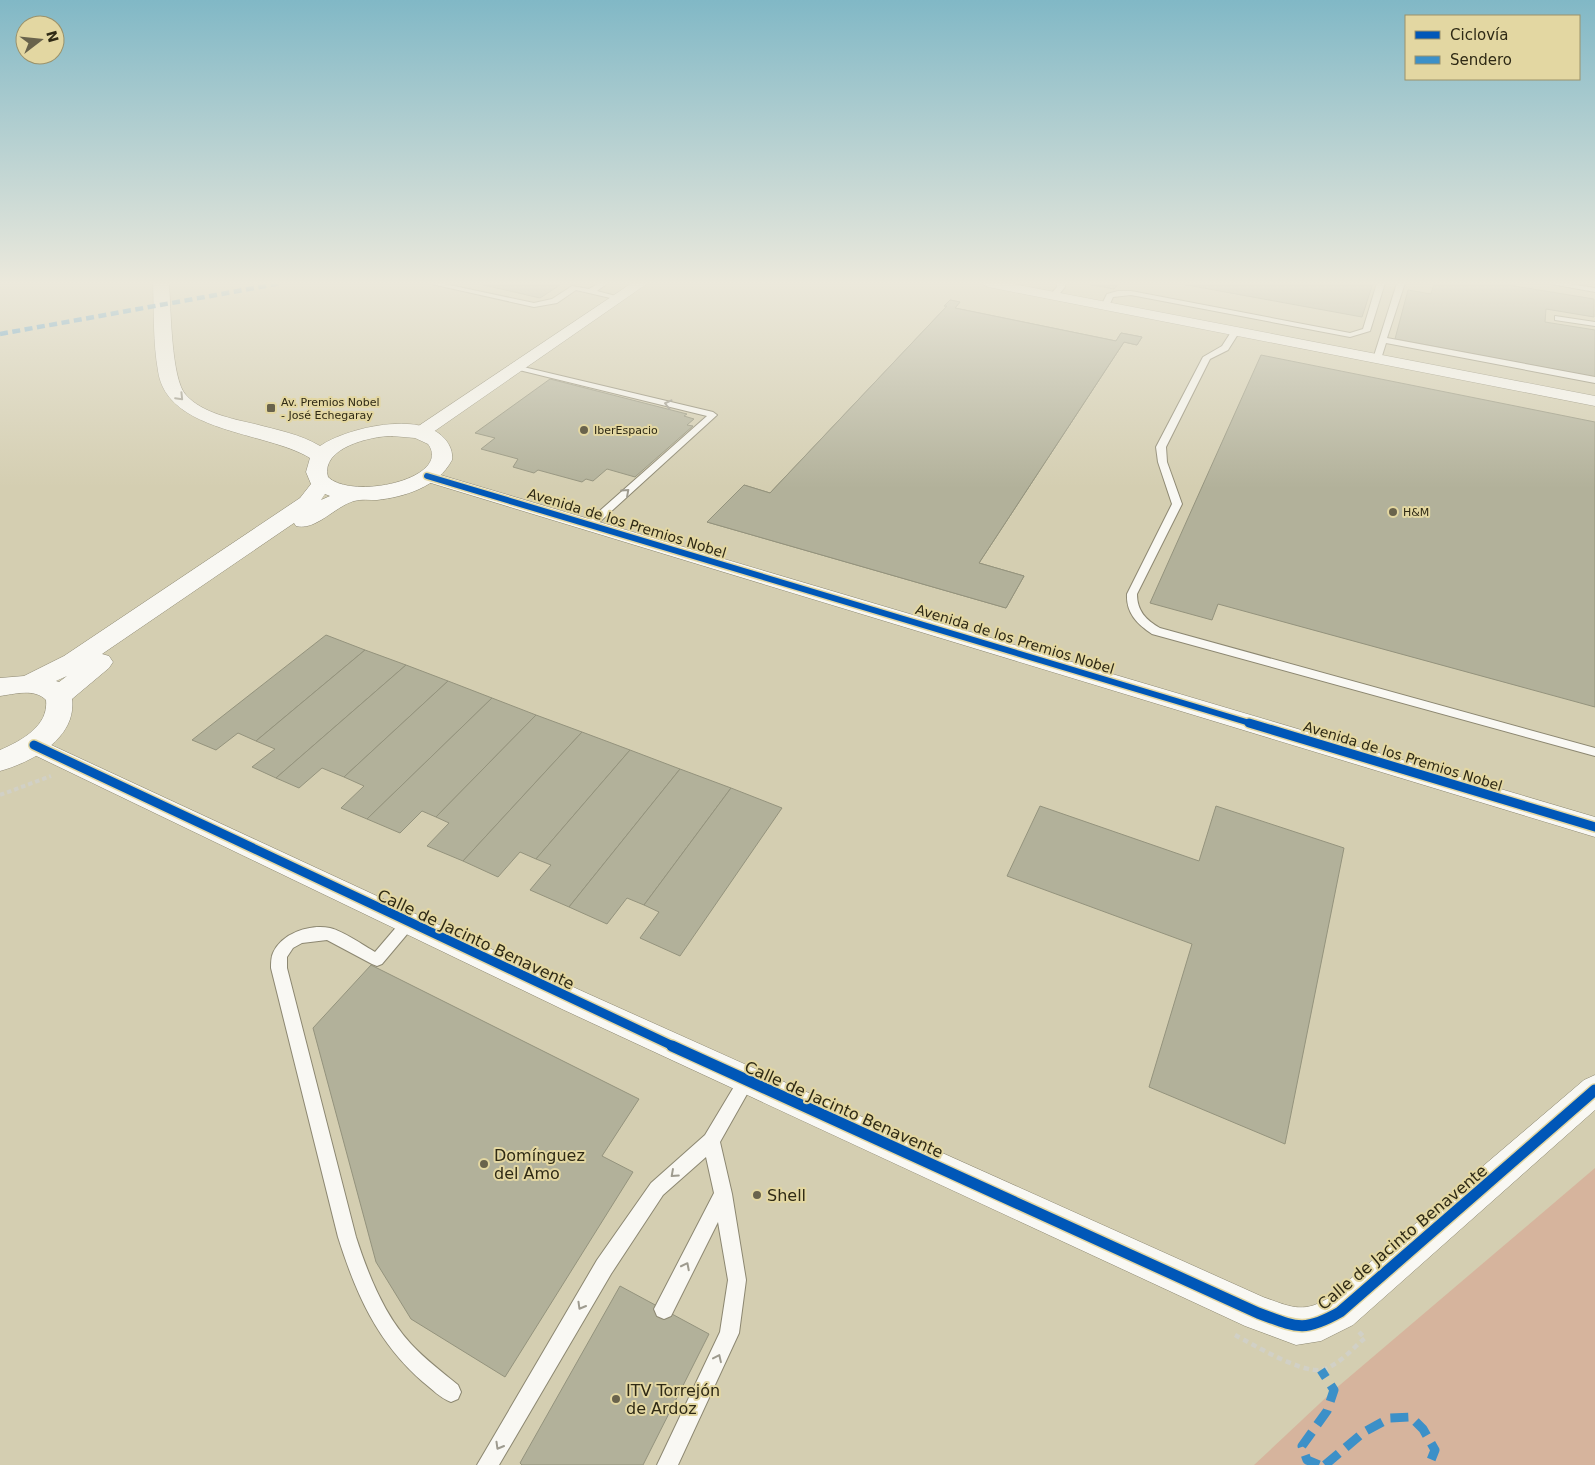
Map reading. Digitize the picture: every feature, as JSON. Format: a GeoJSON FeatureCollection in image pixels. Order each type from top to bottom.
{"type":"FeatureCollection","features":[{"type":"Feature","properties":{"kind":"street"},"geometry":{"type":"LineString","coordinates":[[166,351],[167,372],[171,386],[179,399],[201,413],[305,446],[322,456]]}},
{"type":"Feature","properties":{"kind":"street"},"geometry":{"type":"LineString","coordinates":[[420,433],[541,351]]}},
{"type":"Feature","properties":{"kind":"street"},"geometry":{"type":"LineString","coordinates":[[1339,351],[1595,401]]}},
{"type":"Feature","properties":{"kind":"street"},"geometry":{"type":"LineString","coordinates":[[195,388],[200,394],[218,406],[238,413],[320,436],[347,439]]}},
{"type":"Feature","properties":{"kind":"street"},"geometry":{"type":"LineString","coordinates":[[384,430],[403,430],[420,433],[432,438],[441,446],[442,456],[428,476],[413,484],[373,494],[351,494],[336,491],[322,484],[316,473],[317,462],[322,456],[332,447],[347,439],[384,430]]}},
{"type":"Feature","properties":{"kind":"street","name":"Avenida de los Premios Nobel"},"geometry":{"type":"LineString","coordinates":[[428,476],[1595,827]]}},
{"type":"Feature","properties":{"kind":"street"},"geometry":{"type":"LineString","coordinates":[[30,684],[73,662],[308,503],[322,484]]}},
{"type":"Feature","properties":{"kind":"street"},"geometry":{"type":"LineString","coordinates":[[59,696],[96,664],[322,508],[351,494]]}},
{"type":"Feature","properties":{"kind":"street"},"geometry":{"type":"LineString","coordinates":[[0,687],[30,684],[46,687],[59,696],[62,706],[60,717],[50,732],[34,745],[0,761]]}},
{"type":"Feature","properties":{"kind":"street","name":"Calle de Jacinto Benavente"},"geometry":{"type":"LineString","coordinates":[[34,745],[574,1001],[1296,1328],[1321,1322],[1340,1312],[1595,1090]]}},
{"type":"Feature","properties":{"kind":"lane"},"geometry":{"type":"LineString","coordinates":[[1218,351],[1207,357],[1160,447],[1160,456],[1176,494],[1178,504],[1132,594],[1131,604],[1136,616],[1145,625],[1156,631],[1595,752]]}},
{"type":"Feature","properties":{"kind":"lane"},"geometry":{"type":"LineString","coordinates":[[1377,359],[1379,351]]}},
{"type":"Feature","properties":{"kind":"lane"},"geometry":{"type":"LineString","coordinates":[[1443,351],[1595,380]]}},
{"type":"Feature","properties":{"kind":"lane"},"geometry":{"type":"LineString","coordinates":[[518,367],[713,415],[590,525]]}},
{"type":"Feature","properties":{"kind":"lane"},"geometry":{"type":"LineString","coordinates":[[409,922],[377,960],[329,934],[312,935],[299,937],[288,944],[279,955],[279,968],[347,1237],[358,1272],[371,1301],[400,1346],[451,1392]]}},
{"type":"Feature","properties":{"kind":"lane"},"geometry":{"type":"LineString","coordinates":[[487,1465],[604,1267],[658,1189],[710,1141],[747,1080]]}},
{"type":"Feature","properties":{"kind":"lane"},"geometry":{"type":"LineString","coordinates":[[667,1465],[729,1333],[737,1280],[723,1194],[710,1141]]}},
{"type":"Feature","properties":{"kind":"lane"},"geometry":{"type":"LineString","coordinates":[[664,1309],[723,1194]]}},
{"type":"Feature","properties":{"kind":"shaded area"},"geometry":{"type":"Polygon","coordinates":[[[1595,1168],[1595,1465],[1254,1465],[1334,1390],[1595,1168]]]}},
{"type":"Feature","properties":{"kind":"building"},"geometry":{"type":"Polygon","coordinates":[[[904,351],[1118,351],[979,563],[1024,576],[1006,608],[707,522],[744,485],[770,493],[904,351]]]}},
{"type":"Feature","properties":{"kind":"building"},"geometry":{"type":"Polygon","coordinates":[[[904,351],[1118,351],[979,563],[1024,576],[1006,608],[707,522],[744,485],[770,493],[904,351]]]}},
{"type":"Feature","properties":{"kind":"building"},"geometry":{"type":"Polygon","coordinates":[[[1460,351],[1595,351],[1595,377],[1460,351]]]}},
{"type":"Feature","properties":{"kind":"building","name":"H&M"},"geometry":{"type":"Polygon","coordinates":[[[1261,355],[1595,422],[1595,707],[1218,604],[1212,620],[1150,603],[1261,355]]]}},
{"type":"Feature","properties":{"kind":"building","name":"IberEspacio"},"geometry":{"type":"Polygon","coordinates":[[[550,379],[687,414],[684,416],[694,419],[687,425],[693,426],[635,477],[607,469],[593,481],[586,479],[582,482],[538,470],[534,473],[513,467],[518,459],[481,449],[495,438],[475,433],[550,379]]]}},
{"type":"Feature","properties":{"kind":"building"},"geometry":{"type":"Polygon","coordinates":[[[326,635],[365,650],[256,741],[238,733],[216,750],[192,740],[326,635]]]}},
{"type":"Feature","properties":{"kind":"building"},"geometry":{"type":"Polygon","coordinates":[[[365,650],[406,665],[276,778],[252,767],[275,749],[256,741],[365,650]]]}},
{"type":"Feature","properties":{"kind":"building"},"geometry":{"type":"Polygon","coordinates":[[[406,665],[448,681],[344,777],[322,768],[299,788],[276,778],[406,665]]]}},
{"type":"Feature","properties":{"kind":"building"},"geometry":{"type":"Polygon","coordinates":[[[448,681],[492,698],[367,819],[341,808],[364,786],[344,777],[448,681]]]}},
{"type":"Feature","properties":{"kind":"building"},"geometry":{"type":"Polygon","coordinates":[[[492,698],[536,715],[436,817],[422,811],[400,833],[367,819],[492,698]]]}},
{"type":"Feature","properties":{"kind":"building"},"geometry":{"type":"Polygon","coordinates":[[[536,715],[582,732],[463,861],[427,846],[449,823],[436,817],[536,715]]]}},
{"type":"Feature","properties":{"kind":"building"},"geometry":{"type":"Polygon","coordinates":[[[582,732],[630,750],[536,859],[520,852],[498,877],[463,861],[582,732]]]}},
{"type":"Feature","properties":{"kind":"building"},"geometry":{"type":"Polygon","coordinates":[[[630,750],[680,769],[569,907],[530,890],[551,865],[536,859],[630,750]]]}},
{"type":"Feature","properties":{"kind":"building"},"geometry":{"type":"Polygon","coordinates":[[[680,769],[731,788],[644,905],[627,898],[607,924],[569,907],[680,769]]]}},
{"type":"Feature","properties":{"kind":"building"},"geometry":{"type":"Polygon","coordinates":[[[731,788],[782,808],[680,956],[640,938],[659,912],[644,905],[731,788]]]}},
{"type":"Feature","properties":{"kind":"building"},"geometry":{"type":"Polygon","coordinates":[[[1040,806],[1199,861],[1216,806],[1344,848],[1285,1144],[1149,1087],[1192,944],[1007,876],[1040,806]]]}},
{"type":"Feature","properties":{"kind":"building","name":"Domínguez del Amo"},"geometry":{"type":"Polygon","coordinates":[[[371,965],[639,1099],[602,1156],[633,1172],[505,1377],[411,1319],[376,1262],[313,1028],[371,965]]]}},
{"type":"Feature","properties":{"kind":"building","name":"ITV Torrejón de Ardoz"},"geometry":{"type":"Polygon","coordinates":[[[620,1286],[709,1334],[643,1465],[522,1465],[520,1463],[620,1286]]]}},
{"type":"Feature","properties":{"kind":"marked path"},"geometry":{"type":"LineString","coordinates":[[1319,1465],[1307,1460],[1302,1446],[1327,1411],[1334,1390],[1321,1370]]}},
{"type":"Feature","properties":{"kind":"marked path"},"geometry":{"type":"LineString","coordinates":[[1325,1465],[1364,1432],[1390,1418],[1411,1417],[1423,1429],[1435,1450],[1429,1465]]}},
{"type":"Feature","properties":{"kind":"cycle path"},"geometry":{"type":"LineString","coordinates":[[427,476],[1595,827]]}},
{"type":"Feature","properties":{"kind":"cycle path"},"geometry":{"type":"LineString","coordinates":[[34,745],[574,1001],[1258,1313],[1296,1327],[1321,1323],[1340,1312],[1595,1090]]}},
{"type":"Feature","properties":{"kind":"place","name":"Av. Premios Nobel - José Echegaray"},"geometry":{"type":"Point","coordinates":[271,408]}},
{"type":"Feature","properties":{"kind":"place","name":"IberEspacio"},"geometry":{"type":"Point","coordinates":[584,430]}},
{"type":"Feature","properties":{"kind":"place","name":"H&M"},"geometry":{"type":"Point","coordinates":[1393,512]}},
{"type":"Feature","properties":{"kind":"place","name":"Domínguez del Amo"},"geometry":{"type":"Point","coordinates":[484,1164]}},
{"type":"Feature","properties":{"kind":"place","name":"Shell"},"geometry":{"type":"Point","coordinates":[757,1195]}},
{"type":"Feature","properties":{"kind":"place","name":"ITV Torrejón de Ardoz"},"geometry":{"type":"Point","coordinates":[616,1399]}}]}
